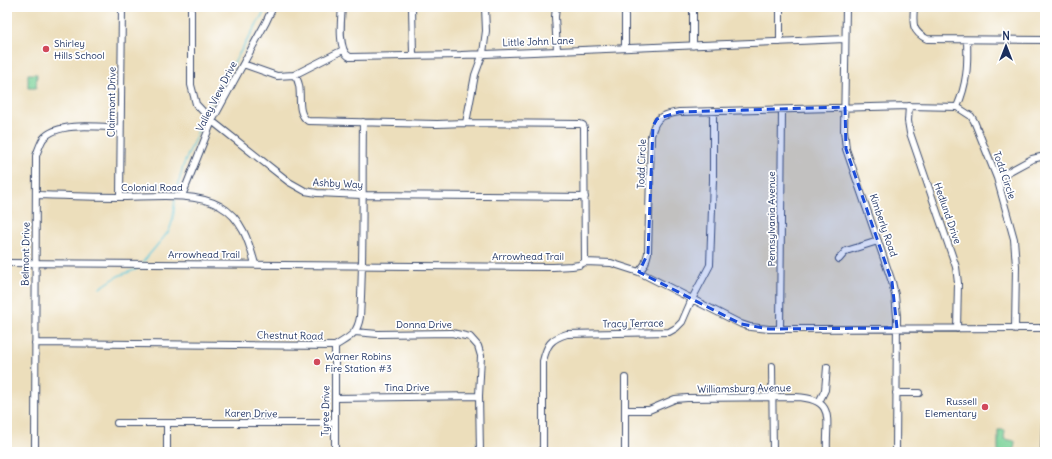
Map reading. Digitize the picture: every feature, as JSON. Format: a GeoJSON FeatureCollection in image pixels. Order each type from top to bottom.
{"type":"FeatureCollection","features":[{"type":"Feature","properties":{"kind":"street","name":"Clairmont Drive"},"geometry":{"type":"LineString","coordinates":[[120,197],[122,7]]}},
{"type":"Feature","properties":{"kind":"street","name":"Ashby Way"},"geometry":{"type":"LineString","coordinates":[[191,7],[191,85],[196,104],[212,121],[289,182],[304,191],[317,193],[362,194],[585,197]]}},
{"type":"Feature","properties":{"kind":"street","name":"Valley View Drive"},"geometry":{"type":"LineString","coordinates":[[182,196],[212,121],[273,7]]}},
{"type":"Feature","properties":{"kind":"street"},"geometry":{"type":"LineString","coordinates":[[243,64],[277,76],[294,75],[343,50],[341,41],[342,7]]}},
{"type":"Feature","properties":{"kind":"street"},"geometry":{"type":"LineString","coordinates":[[412,7],[413,55]]}},
{"type":"Feature","properties":{"kind":"street"},"geometry":{"type":"LineString","coordinates":[[466,123],[475,75],[483,53],[486,31],[485,7]]}},
{"type":"Feature","properties":{"kind":"street"},"geometry":{"type":"LineString","coordinates":[[556,7],[555,17],[557,50]]}},
{"type":"Feature","properties":{"kind":"street"},"geometry":{"type":"LineString","coordinates":[[625,7],[625,47]]}},
{"type":"Feature","properties":{"kind":"street"},"geometry":{"type":"LineString","coordinates":[[693,7],[693,46]]}},
{"type":"Feature","properties":{"kind":"street"},"geometry":{"type":"LineString","coordinates":[[780,7],[780,42]]}},
{"type":"Feature","properties":{"kind":"street","name":"Kimberly Road"},"geometry":{"type":"LineString","coordinates":[[846,7],[844,130],[846,149],[885,260],[895,295],[897,328],[896,452]]}},
{"type":"Feature","properties":{"kind":"street"},"geometry":{"type":"LineString","coordinates":[[914,7],[914,25],[916,31],[919,35],[927,39],[1045,40]]}},
{"type":"Feature","properties":{"kind":"street","name":"Little John Lane"},"geometry":{"type":"LineString","coordinates":[[343,50],[345,55],[350,57],[380,57],[845,39]]}},
{"type":"Feature","properties":{"kind":"street"},"geometry":{"type":"LineString","coordinates":[[957,107],[966,79],[968,64],[967,40]]}},
{"type":"Feature","properties":{"kind":"street"},"geometry":{"type":"LineString","coordinates":[[294,75],[298,82],[302,113],[304,119],[308,121],[583,125],[585,262],[611,263],[639,272],[692,298],[722,315],[750,327],[780,329],[1045,328]]}},
{"type":"Feature","properties":{"kind":"street","name":"Hedlund Drive"},"geometry":{"type":"LineString","coordinates":[[909,106],[908,121],[910,133],[956,267],[958,283],[957,329]]}},
{"type":"Feature","properties":{"kind":"street","name":"Todd Circle"},"geometry":{"type":"LineString","coordinates":[[639,272],[645,264],[648,252],[650,155],[653,126],[658,119],[667,114],[679,112],[845,107],[957,107],[971,116],[974,121],[997,178],[1014,239],[1016,266],[1015,329]]}},
{"type":"Feature","properties":{"kind":"street","name":"Pennsylvania Avenue"},"geometry":{"type":"LineString","coordinates":[[780,329],[782,110]]}},
{"type":"Feature","properties":{"kind":"street","name":"Tracy Terrace"},"geometry":{"type":"LineString","coordinates":[[543,452],[543,361],[546,349],[551,341],[567,334],[669,332],[682,322],[692,298],[710,265],[713,180],[713,112]]}},
{"type":"Feature","properties":{"kind":"street"},"geometry":{"type":"LineString","coordinates":[[355,332],[359,324],[360,317],[363,265],[362,194],[364,122]]}},
{"type":"Feature","properties":{"kind":"street","name":"Belmont Drive"},"geometry":{"type":"LineString","coordinates":[[35,452],[36,156],[44,138],[50,133],[61,128],[120,128]]}},
{"type":"Feature","properties":{"kind":"street"},"geometry":{"type":"LineString","coordinates":[[997,178],[1032,159],[1045,156]]}},
{"type":"Feature","properties":{"kind":"street","name":"Colonial Road"},"geometry":{"type":"LineString","coordinates":[[36,195],[120,197],[182,196],[212,202],[228,211],[243,228],[255,264]]}},
{"type":"Feature","properties":{"kind":"street"},"geometry":{"type":"LineString","coordinates":[[840,259],[846,251],[878,241]]}},
{"type":"Feature","properties":{"kind":"street","name":"Arrowhead Trail"},"geometry":{"type":"LineString","coordinates":[[7,262],[35,264],[255,264],[553,267],[572,266],[585,262]]}},
{"type":"Feature","properties":{"kind":"street","name":"Chestnut Road"},"geometry":{"type":"LineString","coordinates":[[35,343],[335,346],[355,332]]}},
{"type":"Feature","properties":{"kind":"street","name":"Donna Drive"},"geometry":{"type":"LineString","coordinates":[[355,332],[378,334],[452,333],[470,337],[478,346],[481,356],[480,452]]}},
{"type":"Feature","properties":{"kind":"street","name":"Tyree Drive"},"geometry":{"type":"LineString","coordinates":[[334,452],[335,346]]}},
{"type":"Feature","properties":{"kind":"street"},"geometry":{"type":"LineString","coordinates":[[772,366],[773,452]]}},
{"type":"Feature","properties":{"kind":"street"},"geometry":{"type":"LineString","coordinates":[[827,367],[825,390],[819,402],[825,410],[827,418],[827,452]]}},
{"type":"Feature","properties":{"kind":"street"},"geometry":{"type":"LineString","coordinates":[[625,378],[625,452]]}},
{"type":"Feature","properties":{"kind":"street"},"geometry":{"type":"LineString","coordinates":[[896,393],[919,393]]}},
{"type":"Feature","properties":{"kind":"street","name":"Tina Drive"},"geometry":{"type":"LineString","coordinates":[[335,398],[480,396]]}},
{"type":"Feature","properties":{"kind":"street","name":"Williamsburg Avenue"},"geometry":{"type":"LineString","coordinates":[[625,410],[649,410],[675,399],[687,398],[812,398],[819,402]]}},
{"type":"Feature","properties":{"kind":"street"},"geometry":{"type":"LineString","coordinates":[[1044,421],[1044,452]]}},
{"type":"Feature","properties":{"kind":"street","name":"Karen Drive"},"geometry":{"type":"LineString","coordinates":[[117,422],[334,423]]}},
{"type":"Feature","properties":{"kind":"street"},"geometry":{"type":"LineString","coordinates":[[167,423],[167,452]]}},
{"type":"Feature","properties":{"kind":"street"},"geometry":{"type":"LineString","coordinates":[[820,452],[827,445]]}},
{"type":"Feature","properties":{"kind":"highlighted area"},"geometry":{"type":"Polygon","coordinates":[[[845,107],[846,149],[892,282],[897,328],[769,329],[741,324],[639,272],[648,253],[653,126],[657,119],[679,112],[845,107]]]}},
{"type":"Feature","properties":{"kind":"green space"},"geometry":{"type":"Polygon","coordinates":[[[28,74],[37,74],[36,88],[28,88],[28,74]]]}},
{"type":"Feature","properties":{"kind":"green space"},"geometry":{"type":"Polygon","coordinates":[[[998,430],[1005,430],[1004,439],[1015,441],[1014,452],[998,452],[998,430]]]}},
{"type":"Feature","properties":{"kind":"waterway"},"geometry":{"type":"LineString","coordinates":[[207,112],[217,91],[267,7]]}},
{"type":"Feature","properties":{"kind":"waterway"},"geometry":{"type":"LineString","coordinates":[[176,194],[183,166],[205,115]]}},
{"type":"Feature","properties":{"kind":"waterway"},"geometry":{"type":"LineString","coordinates":[[143,262],[169,231],[173,219],[175,198]]}},
{"type":"Feature","properties":{"kind":"waterway"},"geometry":{"type":"LineString","coordinates":[[100,288],[118,276],[137,269],[140,266]]}},
{"type":"Feature","properties":{"kind":"place","name":"Shirley Hills School"},"geometry":{"type":"Point","coordinates":[46,49]}},
{"type":"Feature","properties":{"kind":"place","name":"Warner Robins Fire Station #3"},"geometry":{"type":"Point","coordinates":[317,362]}},
{"type":"Feature","properties":{"kind":"place","name":"Russell Elementary"},"geometry":{"type":"Point","coordinates":[985,407]}}]}
